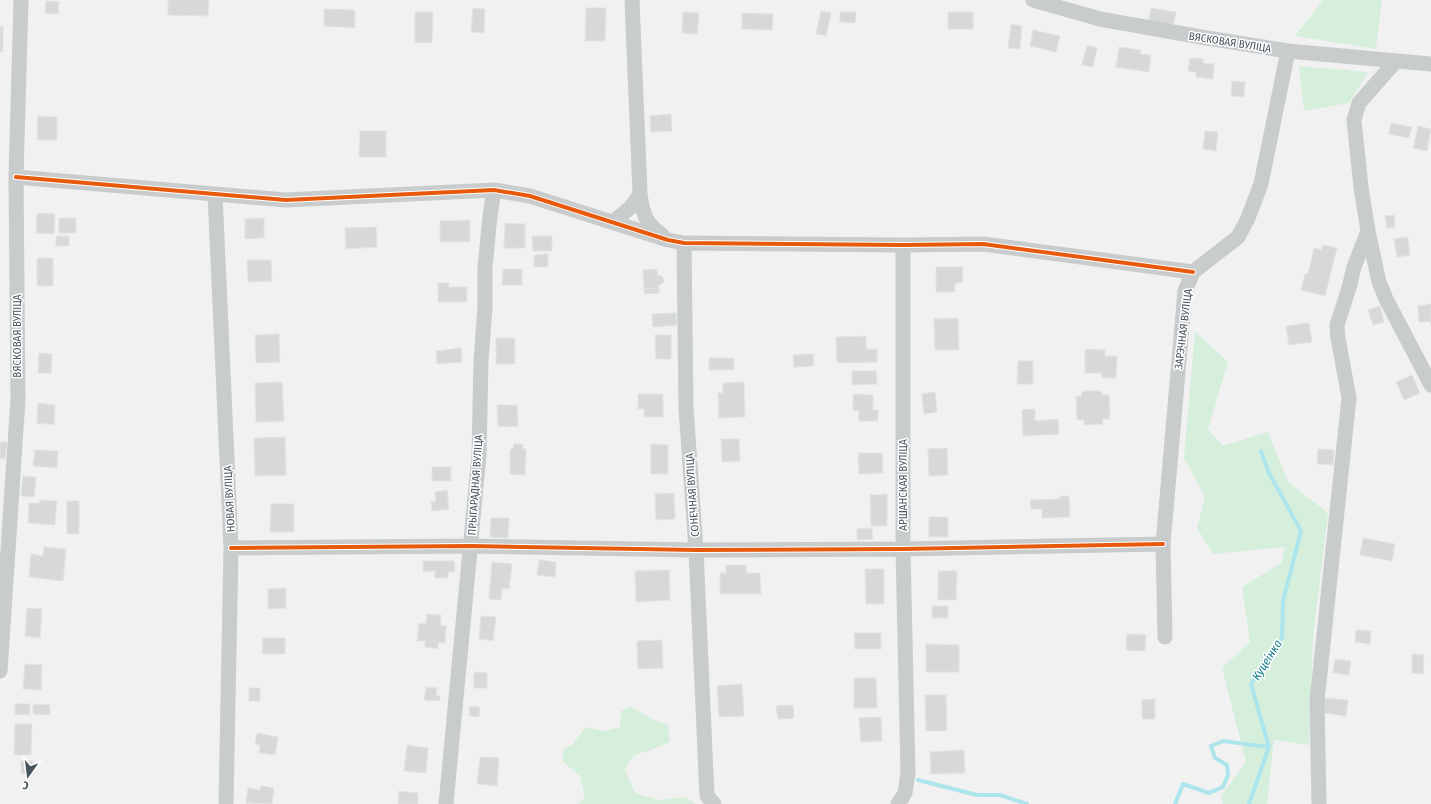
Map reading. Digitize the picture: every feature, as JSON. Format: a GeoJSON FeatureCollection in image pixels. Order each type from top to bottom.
{"type":"FeatureCollection","features":[{"type":"Feature","properties":{"kind":"street","name":"ВЯСКОВАЯ ВУЛІЦА"},"geometry":{"type":"LineString","coordinates":[[0,671],[18,399],[16,177],[21,0]]}},
{"type":"Feature","properties":{"kind":"street"},"geometry":{"type":"LineString","coordinates":[[632,0],[640,194],[646,220],[650,226],[668,240]]}},
{"type":"Feature","properties":{"kind":"street","name":"ВЯСКОВАЯ ВУЛІЦА"},"geometry":{"type":"LineString","coordinates":[[1033,0],[1100,19],[1288,51],[1431,64]]}},
{"type":"Feature","properties":{"kind":"street","name":"ЗАРЭЧНАЯ ВУЛІЦА"},"geometry":{"type":"LineString","coordinates":[[1165,637],[1163,544],[1185,291],[1193,272],[1238,237],[1248,218],[1261,184],[1288,51]]}},
{"type":"Feature","properties":{"kind":"street"},"geometry":{"type":"LineString","coordinates":[[1396,61],[1359,103],[1354,120],[1361,187],[1368,231],[1379,282],[1431,385]]}},
{"type":"Feature","properties":{"kind":"street"},"geometry":{"type":"LineString","coordinates":[[16,177],[286,200],[494,190],[530,196],[668,240],[684,243],[903,245],[983,244],[1193,272]]}},
{"type":"Feature","properties":{"kind":"street","name":"ПРЫГАРАДНАЯ ВУЛІЦА"},"geometry":{"type":"LineString","coordinates":[[446,804],[479,455],[481,361],[486,307],[485,267],[494,190]]}},
{"type":"Feature","properties":{"kind":"street","name":"НОВАЯ ВУЛІЦА"},"geometry":{"type":"LineString","coordinates":[[215,194],[231,548],[226,804]]}},
{"type":"Feature","properties":{"kind":"street"},"geometry":{"type":"LineString","coordinates":[[613,222],[631,206],[640,194]]}},
{"type":"Feature","properties":{"kind":"street"},"geometry":{"type":"LineString","coordinates":[[1319,804],[1317,701],[1349,398],[1337,325],[1354,267],[1368,231]]}},
{"type":"Feature","properties":{"kind":"street","name":"СОНЕЧНАЯ ВУЛІЦА"},"geometry":{"type":"LineString","coordinates":[[684,243],[686,408],[711,800]]}},
{"type":"Feature","properties":{"kind":"street","name":"АРШАНСКАЯ ВУЛІЦА"},"geometry":{"type":"LineString","coordinates":[[898,804],[905,793],[908,773],[903,549],[903,245]]}},
{"type":"Feature","properties":{"kind":"street"},"geometry":{"type":"LineString","coordinates":[[231,548],[471,546],[696,550],[903,549],[1163,544]]}},
{"type":"Feature","properties":{"kind":"green space"},"geometry":{"type":"Polygon","coordinates":[[[1323,0],[1382,0],[1376,49],[1295,36],[1323,0]]]}},
{"type":"Feature","properties":{"kind":"green space"},"geometry":{"type":"Polygon","coordinates":[[[1299,66],[1368,72],[1349,103],[1304,111],[1299,66]]]}},
{"type":"Feature","properties":{"kind":"green space"},"geometry":{"type":"Polygon","coordinates":[[[1195,331],[1228,362],[1208,429],[1223,446],[1268,432],[1288,482],[1328,513],[1313,638],[1309,745],[1274,740],[1267,804],[1223,804],[1221,796],[1246,762],[1222,668],[1250,642],[1242,587],[1281,563],[1285,547],[1213,554],[1197,528],[1205,497],[1184,458],[1195,331]]]}},
{"type":"Feature","properties":{"kind":"green space"},"geometry":{"type":"Polygon","coordinates":[[[630,706],[652,719],[668,725],[670,742],[634,755],[625,769],[635,793],[659,800],[684,797],[696,804],[577,804],[585,797],[580,776],[562,761],[564,749],[573,744],[585,727],[604,731],[620,727],[621,711],[630,706]]]}},
{"type":"Feature","properties":{"kind":"building"},"geometry":{"type":"Polygon","coordinates":[[[168,0],[209,0],[208,16],[168,15],[168,0]]]}},
{"type":"Feature","properties":{"kind":"building"},"geometry":{"type":"Polygon","coordinates":[[[46,1],[59,2],[58,14],[45,13],[46,1]]]}},
{"type":"Feature","properties":{"kind":"building"},"geometry":{"type":"Polygon","coordinates":[[[473,8],[485,9],[484,33],[471,32],[473,8]]]}},
{"type":"Feature","properties":{"kind":"building"},"geometry":{"type":"Polygon","coordinates":[[[586,8],[606,8],[605,41],[585,41],[586,8]]]}},
{"type":"Feature","properties":{"kind":"building"},"geometry":{"type":"Polygon","coordinates":[[[1151,8],[1176,12],[1173,27],[1148,23],[1151,8]]]}},
{"type":"Feature","properties":{"kind":"building"},"geometry":{"type":"Polygon","coordinates":[[[324,9],[355,10],[355,28],[324,26],[324,9]]]}},
{"type":"Feature","properties":{"kind":"building"},"geometry":{"type":"Polygon","coordinates":[[[821,11],[831,13],[826,36],[816,34],[821,11]]]}},
{"type":"Feature","properties":{"kind":"building"},"geometry":{"type":"Polygon","coordinates":[[[415,12],[433,12],[432,43],[415,42],[415,12]]]}},
{"type":"Feature","properties":{"kind":"building"},"geometry":{"type":"Polygon","coordinates":[[[683,12],[699,13],[697,34],[682,33],[683,12]]]}},
{"type":"Feature","properties":{"kind":"building"},"geometry":{"type":"Polygon","coordinates":[[[840,12],[856,12],[855,23],[840,22],[840,12]]]}},
{"type":"Feature","properties":{"kind":"building"},"geometry":{"type":"Polygon","coordinates":[[[948,12],[973,12],[973,29],[948,29],[948,12]]]}},
{"type":"Feature","properties":{"kind":"building"},"geometry":{"type":"Polygon","coordinates":[[[742,13],[773,14],[772,30],[742,29],[742,13]]]}},
{"type":"Feature","properties":{"kind":"building"},"geometry":{"type":"Polygon","coordinates":[[[1011,24],[1022,26],[1020,49],[1008,48],[1011,24]]]}},
{"type":"Feature","properties":{"kind":"building"},"geometry":{"type":"Polygon","coordinates":[[[0,26],[3,26],[3,52],[0,52],[0,26]]]}},
{"type":"Feature","properties":{"kind":"building"},"geometry":{"type":"Polygon","coordinates":[[[1033,30],[1060,36],[1056,52],[1030,46],[1033,30]]]}},
{"type":"Feature","properties":{"kind":"building"},"geometry":{"type":"Polygon","coordinates":[[[1087,45],[1097,48],[1093,67],[1082,65],[1087,45]]]}},
{"type":"Feature","properties":{"kind":"building"},"geometry":{"type":"Polygon","coordinates":[[[1119,47],[1141,50],[1140,54],[1151,55],[1149,72],[1116,67],[1119,47]]]}},
{"type":"Feature","properties":{"kind":"building"},"geometry":{"type":"Polygon","coordinates":[[[1190,58],[1203,59],[1203,63],[1214,64],[1213,79],[1196,77],[1196,72],[1188,71],[1190,58]]]}},
{"type":"Feature","properties":{"kind":"building"},"geometry":{"type":"Polygon","coordinates":[[[1232,81],[1245,82],[1244,97],[1231,96],[1232,81]]]}},
{"type":"Feature","properties":{"kind":"building"},"geometry":{"type":"Polygon","coordinates":[[[671,114],[672,131],[651,132],[650,116],[671,114]]]}},
{"type":"Feature","properties":{"kind":"building"},"geometry":{"type":"Polygon","coordinates":[[[38,116],[57,117],[57,140],[37,140],[38,116]]]}},
{"type":"Feature","properties":{"kind":"building"},"geometry":{"type":"Polygon","coordinates":[[[1391,123],[1412,127],[1409,138],[1389,134],[1391,123]]]}},
{"type":"Feature","properties":{"kind":"building"},"geometry":{"type":"Polygon","coordinates":[[[1418,126],[1431,129],[1427,151],[1413,148],[1418,126]]]}},
{"type":"Feature","properties":{"kind":"building"},"geometry":{"type":"Polygon","coordinates":[[[360,131],[386,131],[386,157],[359,157],[360,131]]]}},
{"type":"Feature","properties":{"kind":"building"},"geometry":{"type":"Polygon","coordinates":[[[1205,131],[1218,132],[1216,151],[1203,149],[1205,131]]]}},
{"type":"Feature","properties":{"kind":"building"},"geometry":{"type":"Polygon","coordinates":[[[37,213],[55,214],[54,234],[36,233],[37,213]]]}},
{"type":"Feature","properties":{"kind":"building"},"geometry":{"type":"Polygon","coordinates":[[[1394,215],[1395,227],[1387,228],[1385,216],[1394,215]]]}},
{"type":"Feature","properties":{"kind":"building"},"geometry":{"type":"Polygon","coordinates":[[[59,218],[76,218],[76,233],[59,233],[59,218]]]}},
{"type":"Feature","properties":{"kind":"building"},"geometry":{"type":"Polygon","coordinates":[[[264,218],[264,238],[245,239],[245,219],[264,218]]]}},
{"type":"Feature","properties":{"kind":"building"},"geometry":{"type":"Polygon","coordinates":[[[470,220],[470,242],[440,242],[440,221],[470,220]]]}},
{"type":"Feature","properties":{"kind":"building"},"geometry":{"type":"Polygon","coordinates":[[[505,223],[525,224],[525,248],[504,248],[505,223]]]}},
{"type":"Feature","properties":{"kind":"building"},"geometry":{"type":"Polygon","coordinates":[[[376,227],[377,247],[346,249],[345,228],[376,227]]]}},
{"type":"Feature","properties":{"kind":"building"},"geometry":{"type":"Polygon","coordinates":[[[56,236],[69,236],[69,246],[56,246],[56,236]]]}},
{"type":"Feature","properties":{"kind":"building"},"geometry":{"type":"Polygon","coordinates":[[[532,236],[552,236],[552,251],[533,251],[532,236]]]}},
{"type":"Feature","properties":{"kind":"building"},"geometry":{"type":"Polygon","coordinates":[[[1408,237],[1410,255],[1397,257],[1394,239],[1408,237]]]}},
{"type":"Feature","properties":{"kind":"building"},"geometry":{"type":"Polygon","coordinates":[[[1323,245],[1337,248],[1325,296],[1301,290],[1305,274],[1308,274],[1314,248],[1321,250],[1323,245]]]}},
{"type":"Feature","properties":{"kind":"building"},"geometry":{"type":"Polygon","coordinates":[[[548,254],[548,267],[534,267],[534,255],[548,254]]]}},
{"type":"Feature","properties":{"kind":"building"},"geometry":{"type":"Polygon","coordinates":[[[37,258],[53,258],[53,286],[37,286],[37,258]]]}},
{"type":"Feature","properties":{"kind":"building"},"geometry":{"type":"Polygon","coordinates":[[[247,260],[271,260],[272,281],[248,282],[247,260]]]}},
{"type":"Feature","properties":{"kind":"building"},"geometry":{"type":"Polygon","coordinates":[[[936,267],[963,267],[962,283],[955,283],[955,292],[936,292],[936,267]]]}},
{"type":"Feature","properties":{"kind":"building"},"geometry":{"type":"Polygon","coordinates":[[[503,269],[522,269],[522,285],[502,285],[503,269]]]}},
{"type":"Feature","properties":{"kind":"building"},"geometry":{"type":"Polygon","coordinates":[[[657,269],[658,276],[661,275],[664,282],[659,285],[659,288],[644,289],[643,270],[657,269]]]}},
{"type":"Feature","properties":{"kind":"building"},"geometry":{"type":"Polygon","coordinates":[[[438,283],[449,283],[449,287],[467,287],[467,302],[438,302],[438,283]]]}},
{"type":"Feature","properties":{"kind":"building"},"geometry":{"type":"Polygon","coordinates":[[[659,288],[659,293],[645,294],[644,289],[659,288]]]}},
{"type":"Feature","properties":{"kind":"building"},"geometry":{"type":"Polygon","coordinates":[[[1431,304],[1431,325],[1430,322],[1419,322],[1418,306],[1431,304]]]}},
{"type":"Feature","properties":{"kind":"building"},"geometry":{"type":"Polygon","coordinates":[[[1380,306],[1384,322],[1373,325],[1368,310],[1380,306]]]}},
{"type":"Feature","properties":{"kind":"building"},"geometry":{"type":"Polygon","coordinates":[[[676,313],[677,325],[653,327],[652,314],[676,313]]]}},
{"type":"Feature","properties":{"kind":"building"},"geometry":{"type":"Polygon","coordinates":[[[958,318],[959,350],[935,350],[934,319],[958,318]]]}},
{"type":"Feature","properties":{"kind":"building"},"geometry":{"type":"Polygon","coordinates":[[[1309,323],[1312,342],[1289,345],[1286,326],[1309,323]]]}},
{"type":"Feature","properties":{"kind":"building"},"geometry":{"type":"Polygon","coordinates":[[[279,334],[280,362],[256,363],[255,335],[279,334]]]}},
{"type":"Feature","properties":{"kind":"building"},"geometry":{"type":"Polygon","coordinates":[[[655,335],[671,335],[671,359],[656,359],[655,335]]]}},
{"type":"Feature","properties":{"kind":"building"},"geometry":{"type":"Polygon","coordinates":[[[866,336],[866,349],[877,349],[877,362],[837,363],[836,337],[866,336]]]}},
{"type":"Feature","properties":{"kind":"building"},"geometry":{"type":"Polygon","coordinates":[[[496,338],[515,338],[515,364],[496,364],[496,338]]]}},
{"type":"Feature","properties":{"kind":"building"},"geometry":{"type":"Polygon","coordinates":[[[461,348],[462,362],[437,364],[436,351],[461,348]]]}},
{"type":"Feature","properties":{"kind":"building"},"geometry":{"type":"Polygon","coordinates":[[[1085,349],[1105,350],[1105,356],[1117,356],[1116,378],[1102,378],[1102,373],[1085,373],[1085,349]]]}},
{"type":"Feature","properties":{"kind":"building"},"geometry":{"type":"Polygon","coordinates":[[[39,353],[52,354],[51,373],[38,373],[39,353]]]}},
{"type":"Feature","properties":{"kind":"building"},"geometry":{"type":"Polygon","coordinates":[[[813,354],[814,366],[794,367],[793,355],[813,354]]]}},
{"type":"Feature","properties":{"kind":"building"},"geometry":{"type":"Polygon","coordinates":[[[709,358],[734,358],[734,370],[709,370],[709,358]]]}},
{"type":"Feature","properties":{"kind":"building"},"geometry":{"type":"Polygon","coordinates":[[[1018,361],[1033,361],[1033,384],[1017,384],[1018,361]]]}},
{"type":"Feature","properties":{"kind":"building"},"geometry":{"type":"Polygon","coordinates":[[[852,371],[876,371],[877,384],[852,385],[852,371]]]}},
{"type":"Feature","properties":{"kind":"building"},"geometry":{"type":"Polygon","coordinates":[[[1412,375],[1420,393],[1404,400],[1396,382],[1412,375]]]}},
{"type":"Feature","properties":{"kind":"building"},"geometry":{"type":"Polygon","coordinates":[[[282,382],[284,421],[256,422],[255,383],[282,382]]]}},
{"type":"Feature","properties":{"kind":"building"},"geometry":{"type":"Polygon","coordinates":[[[744,382],[745,417],[719,418],[718,393],[723,393],[723,383],[744,382]]]}},
{"type":"Feature","properties":{"kind":"building"},"geometry":{"type":"Polygon","coordinates":[[[1082,391],[1102,391],[1102,395],[1109,395],[1110,419],[1102,419],[1103,424],[1084,425],[1084,420],[1077,420],[1076,397],[1082,396],[1082,391]]]}},
{"type":"Feature","properties":{"kind":"building"},"geometry":{"type":"Polygon","coordinates":[[[935,392],[937,412],[924,414],[922,394],[935,392]]]}},
{"type":"Feature","properties":{"kind":"building"},"geometry":{"type":"Polygon","coordinates":[[[638,394],[663,394],[663,417],[644,417],[644,409],[638,409],[638,394]]]}},
{"type":"Feature","properties":{"kind":"building"},"geometry":{"type":"Polygon","coordinates":[[[853,394],[873,395],[873,410],[878,410],[878,421],[859,421],[859,411],[853,411],[853,394]]]}},
{"type":"Feature","properties":{"kind":"building"},"geometry":{"type":"Polygon","coordinates":[[[38,403],[55,405],[54,425],[37,423],[38,403]]]}},
{"type":"Feature","properties":{"kind":"building"},"geometry":{"type":"Polygon","coordinates":[[[497,405],[517,405],[518,426],[498,427],[497,405]]]}},
{"type":"Feature","properties":{"kind":"building"},"geometry":{"type":"Polygon","coordinates":[[[1035,409],[1035,421],[1058,419],[1059,434],[1023,436],[1022,410],[1035,409]]]}},
{"type":"Feature","properties":{"kind":"building"},"geometry":{"type":"Polygon","coordinates":[[[285,437],[286,475],[255,476],[254,438],[285,437]]]}},
{"type":"Feature","properties":{"kind":"building"},"geometry":{"type":"Polygon","coordinates":[[[721,439],[739,439],[740,461],[722,462],[721,439]]]}},
{"type":"Feature","properties":{"kind":"building"},"geometry":{"type":"Polygon","coordinates":[[[0,442],[7,442],[5,459],[0,459],[0,442]]]}},
{"type":"Feature","properties":{"kind":"building"},"geometry":{"type":"Polygon","coordinates":[[[514,444],[523,444],[523,449],[526,449],[525,475],[510,474],[510,449],[513,449],[514,444]]]}},
{"type":"Feature","properties":{"kind":"building"},"geometry":{"type":"Polygon","coordinates":[[[651,444],[668,445],[668,474],[651,474],[651,444]]]}},
{"type":"Feature","properties":{"kind":"building"},"geometry":{"type":"Polygon","coordinates":[[[947,448],[948,475],[929,476],[928,449],[947,448]]]}},
{"type":"Feature","properties":{"kind":"building"},"geometry":{"type":"Polygon","coordinates":[[[1318,449],[1334,450],[1333,465],[1317,464],[1318,449]]]}},
{"type":"Feature","properties":{"kind":"building"},"geometry":{"type":"Polygon","coordinates":[[[35,450],[58,451],[57,468],[33,466],[35,450]]]}},
{"type":"Feature","properties":{"kind":"building"},"geometry":{"type":"Polygon","coordinates":[[[858,453],[882,453],[883,473],[859,474],[858,453]]]}},
{"type":"Feature","properties":{"kind":"building"},"geometry":{"type":"Polygon","coordinates":[[[432,467],[451,467],[451,481],[432,481],[432,467]]]}},
{"type":"Feature","properties":{"kind":"building"},"geometry":{"type":"Polygon","coordinates":[[[23,476],[36,477],[34,497],[21,496],[23,476]]]}},
{"type":"Feature","properties":{"kind":"building"},"geometry":{"type":"Polygon","coordinates":[[[447,490],[449,509],[432,511],[431,502],[436,501],[435,492],[447,490]]]}},
{"type":"Feature","properties":{"kind":"building"},"geometry":{"type":"Polygon","coordinates":[[[674,493],[675,519],[656,520],[655,494],[674,493]]]}},
{"type":"Feature","properties":{"kind":"building"},"geometry":{"type":"Polygon","coordinates":[[[887,494],[887,526],[871,526],[870,495],[887,494]]]}},
{"type":"Feature","properties":{"kind":"building"},"geometry":{"type":"Polygon","coordinates":[[[1060,496],[1069,496],[1070,517],[1042,518],[1042,509],[1031,509],[1030,500],[1060,499],[1060,496]]]}},
{"type":"Feature","properties":{"kind":"building"},"geometry":{"type":"Polygon","coordinates":[[[40,500],[57,501],[55,525],[28,523],[29,503],[40,503],[40,500]]]}},
{"type":"Feature","properties":{"kind":"building"},"geometry":{"type":"Polygon","coordinates":[[[67,501],[79,501],[79,534],[67,534],[67,501]]]}},
{"type":"Feature","properties":{"kind":"building"},"geometry":{"type":"Polygon","coordinates":[[[271,504],[294,504],[294,532],[270,532],[271,504]]]}},
{"type":"Feature","properties":{"kind":"building"},"geometry":{"type":"Polygon","coordinates":[[[929,517],[948,517],[948,537],[929,537],[929,517]]]}},
{"type":"Feature","properties":{"kind":"building"},"geometry":{"type":"Polygon","coordinates":[[[491,518],[509,518],[508,538],[490,537],[491,518]]]}},
{"type":"Feature","properties":{"kind":"building"},"geometry":{"type":"Polygon","coordinates":[[[872,528],[873,539],[857,540],[857,529],[872,528]]]}},
{"type":"Feature","properties":{"kind":"building"},"geometry":{"type":"Polygon","coordinates":[[[1363,538],[1395,544],[1392,561],[1360,555],[1363,538]]]}},
{"type":"Feature","properties":{"kind":"building"},"geometry":{"type":"Polygon","coordinates":[[[44,547],[66,549],[63,581],[29,577],[31,554],[43,556],[44,547]]]}},
{"type":"Feature","properties":{"kind":"building"},"geometry":{"type":"Polygon","coordinates":[[[539,560],[556,562],[555,577],[537,575],[539,560]]]}},
{"type":"Feature","properties":{"kind":"building"},"geometry":{"type":"Polygon","coordinates":[[[423,561],[454,561],[455,572],[448,572],[448,578],[435,578],[435,571],[423,572],[423,561]]]}},
{"type":"Feature","properties":{"kind":"building"},"geometry":{"type":"Polygon","coordinates":[[[492,562],[512,564],[509,589],[502,588],[501,600],[489,599],[492,562]]]}},
{"type":"Feature","properties":{"kind":"building"},"geometry":{"type":"Polygon","coordinates":[[[726,565],[746,565],[746,573],[760,573],[761,594],[720,594],[720,573],[726,573],[726,565]]]}},
{"type":"Feature","properties":{"kind":"building"},"geometry":{"type":"Polygon","coordinates":[[[865,569],[884,569],[884,604],[866,604],[865,569]]]}},
{"type":"Feature","properties":{"kind":"building"},"geometry":{"type":"Polygon","coordinates":[[[669,570],[670,600],[636,602],[635,571],[669,570]]]}},
{"type":"Feature","properties":{"kind":"building"},"geometry":{"type":"Polygon","coordinates":[[[938,571],[957,571],[956,600],[938,600],[938,571]]]}},
{"type":"Feature","properties":{"kind":"building"},"geometry":{"type":"Polygon","coordinates":[[[286,588],[286,608],[268,609],[268,589],[286,588]]]}},
{"type":"Feature","properties":{"kind":"building"},"geometry":{"type":"Polygon","coordinates":[[[932,606],[948,606],[948,618],[932,618],[932,606]]]}},
{"type":"Feature","properties":{"kind":"building"},"geometry":{"type":"Polygon","coordinates":[[[27,608],[42,609],[40,638],[25,636],[27,608]]]}},
{"type":"Feature","properties":{"kind":"building"},"geometry":{"type":"Polygon","coordinates":[[[427,614],[441,615],[440,625],[446,626],[445,643],[438,643],[438,649],[425,647],[425,641],[417,641],[419,623],[426,624],[427,614]]]}},
{"type":"Feature","properties":{"kind":"building"},"geometry":{"type":"Polygon","coordinates":[[[481,616],[496,617],[493,641],[479,639],[481,616]]]}},
{"type":"Feature","properties":{"kind":"building"},"geometry":{"type":"Polygon","coordinates":[[[1356,630],[1371,631],[1370,644],[1355,642],[1356,630]]]}},
{"type":"Feature","properties":{"kind":"building"},"geometry":{"type":"Polygon","coordinates":[[[854,633],[881,633],[881,649],[855,649],[854,633]]]}},
{"type":"Feature","properties":{"kind":"building"},"geometry":{"type":"Polygon","coordinates":[[[1127,634],[1146,635],[1145,651],[1126,650],[1127,634]]]}},
{"type":"Feature","properties":{"kind":"building"},"geometry":{"type":"Polygon","coordinates":[[[263,638],[285,638],[285,654],[262,654],[263,638]]]}},
{"type":"Feature","properties":{"kind":"building"},"geometry":{"type":"Polygon","coordinates":[[[662,640],[663,668],[638,669],[637,641],[662,640]]]}},
{"type":"Feature","properties":{"kind":"building"},"geometry":{"type":"Polygon","coordinates":[[[926,644],[959,645],[959,672],[926,672],[926,644]]]}},
{"type":"Feature","properties":{"kind":"building"},"geometry":{"type":"Polygon","coordinates":[[[1412,654],[1424,655],[1423,674],[1412,673],[1412,654]]]}},
{"type":"Feature","properties":{"kind":"building"},"geometry":{"type":"Polygon","coordinates":[[[1335,659],[1351,661],[1349,675],[1333,673],[1335,659]]]}},
{"type":"Feature","properties":{"kind":"building"},"geometry":{"type":"Polygon","coordinates":[[[25,664],[42,665],[41,690],[23,689],[25,664]]]}},
{"type":"Feature","properties":{"kind":"building"},"geometry":{"type":"Polygon","coordinates":[[[474,672],[487,673],[487,688],[474,688],[474,672]]]}},
{"type":"Feature","properties":{"kind":"building"},"geometry":{"type":"Polygon","coordinates":[[[854,678],[876,678],[877,708],[854,708],[854,678]]]}},
{"type":"Feature","properties":{"kind":"building"},"geometry":{"type":"Polygon","coordinates":[[[742,684],[744,716],[719,717],[717,686],[742,684]]]}},
{"type":"Feature","properties":{"kind":"building"},"geometry":{"type":"Polygon","coordinates":[[[426,687],[437,688],[436,695],[440,696],[440,701],[424,700],[426,687]]]}},
{"type":"Feature","properties":{"kind":"building"},"geometry":{"type":"Polygon","coordinates":[[[249,688],[260,688],[260,701],[249,701],[249,688]]]}},
{"type":"Feature","properties":{"kind":"building"},"geometry":{"type":"Polygon","coordinates":[[[925,695],[946,695],[947,731],[926,731],[925,695]]]}},
{"type":"Feature","properties":{"kind":"building"},"geometry":{"type":"Polygon","coordinates":[[[1324,698],[1348,700],[1346,716],[1323,713],[1324,698]]]}},
{"type":"Feature","properties":{"kind":"building"},"geometry":{"type":"Polygon","coordinates":[[[1155,699],[1155,719],[1142,719],[1142,700],[1155,699]]]}},
{"type":"Feature","properties":{"kind":"building"},"geometry":{"type":"Polygon","coordinates":[[[15,704],[30,704],[30,715],[15,714],[15,704]]]}},
{"type":"Feature","properties":{"kind":"building"},"geometry":{"type":"Polygon","coordinates":[[[33,704],[50,705],[50,715],[33,714],[33,704]]]}},
{"type":"Feature","properties":{"kind":"building"},"geometry":{"type":"Polygon","coordinates":[[[793,705],[794,718],[778,719],[776,706],[793,705]]]}},
{"type":"Feature","properties":{"kind":"building"},"geometry":{"type":"Polygon","coordinates":[[[470,706],[480,707],[479,717],[469,716],[470,706]]]}},
{"type":"Feature","properties":{"kind":"building"},"geometry":{"type":"Polygon","coordinates":[[[881,717],[882,741],[861,742],[859,718],[881,717]]]}},
{"type":"Feature","properties":{"kind":"building"},"geometry":{"type":"Polygon","coordinates":[[[15,724],[32,724],[31,755],[14,755],[15,724]]]}},
{"type":"Feature","properties":{"kind":"building"},"geometry":{"type":"Polygon","coordinates":[[[257,733],[278,737],[275,755],[259,753],[260,745],[255,744],[257,733]]]}},
{"type":"Feature","properties":{"kind":"building"},"geometry":{"type":"Polygon","coordinates":[[[407,745],[428,748],[426,773],[404,771],[407,745]]]}},
{"type":"Feature","properties":{"kind":"building"},"geometry":{"type":"Polygon","coordinates":[[[964,750],[965,773],[931,774],[930,752],[964,750]]]}},
{"type":"Feature","properties":{"kind":"building"},"geometry":{"type":"Polygon","coordinates":[[[480,757],[499,758],[497,786],[477,784],[480,757]]]}},
{"type":"Feature","properties":{"kind":"building"},"geometry":{"type":"Polygon","coordinates":[[[21,761],[33,761],[34,774],[21,774],[21,761]]]}},
{"type":"Feature","properties":{"kind":"building"},"geometry":{"type":"Polygon","coordinates":[[[261,786],[274,788],[272,804],[246,803],[248,788],[260,790],[261,786]]]}},
{"type":"Feature","properties":{"kind":"building"},"geometry":{"type":"Polygon","coordinates":[[[399,791],[418,793],[418,804],[398,804],[399,791]]]}},
{"type":"Feature","properties":{"kind":"waterway","name":"Куцеінка"},"geometry":{"type":"LineString","coordinates":[[1249,804],[1269,747],[1251,684],[1282,638],[1283,601],[1301,531],[1269,473],[1261,451]]}},
{"type":"Feature","properties":{"kind":"waterway"},"geometry":{"type":"LineString","coordinates":[[1175,804],[1183,784],[1209,793],[1223,787],[1228,775],[1227,765],[1215,758],[1211,746],[1223,741],[1269,747]]}},
{"type":"Feature","properties":{"kind":"waterway"},"geometry":{"type":"LineString","coordinates":[[918,780],[977,795],[1000,795],[1027,804]]}},
{"type":"Feature","properties":{"kind":"cycle path"},"geometry":{"type":"LineString","coordinates":[[16,177],[286,200],[494,190],[530,196],[668,240],[684,243],[903,245],[983,244],[1193,272]]}},
{"type":"Feature","properties":{"kind":"cycle path"},"geometry":{"type":"LineString","coordinates":[[231,548],[471,546],[696,550],[903,549],[1163,544]]}}]}
